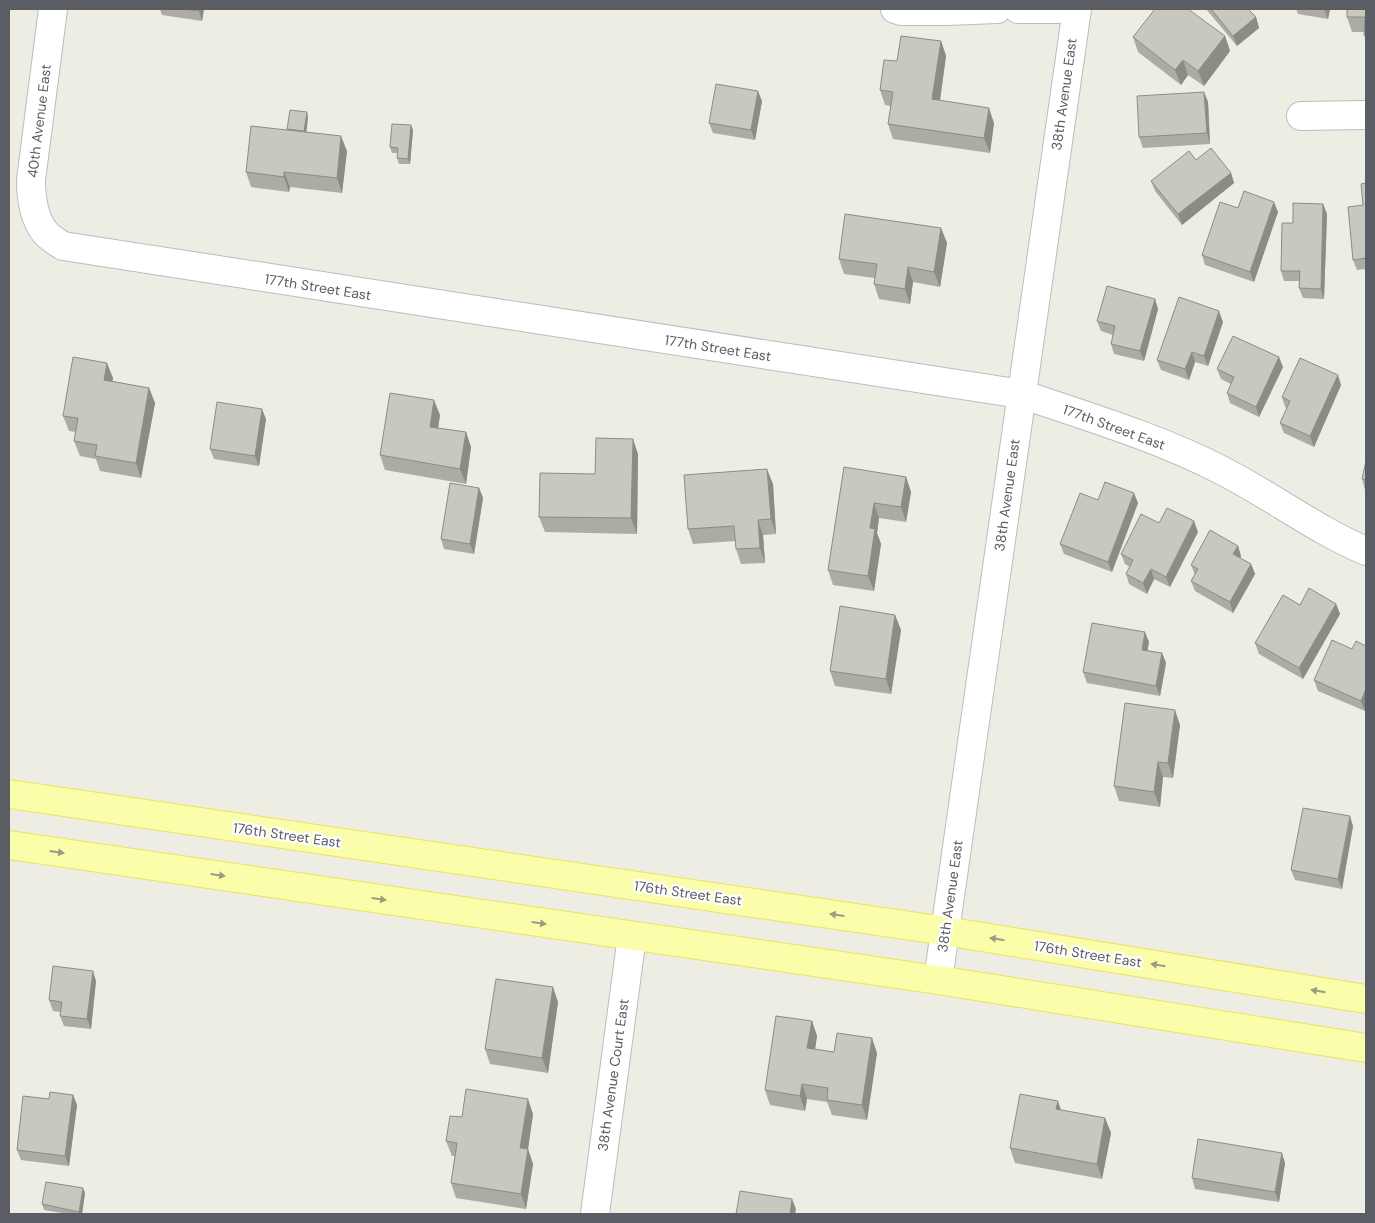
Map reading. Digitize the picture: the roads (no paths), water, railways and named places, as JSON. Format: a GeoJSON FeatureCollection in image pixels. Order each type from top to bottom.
{"type":"FeatureCollection","features":[{"type":"Feature","properties":{"kind":"main road","name":"176th Street East"},"geometry":{"type":"LineString","coordinates":[[9,794],[944,931],[1366,999]]}},
{"type":"Feature","properties":{"kind":"main road"},"geometry":{"type":"LineString","coordinates":[[9,845],[938,980],[1366,1048]]}},
{"type":"Feature","properties":{"kind":"street","name":"40th Avenue East"},"geometry":{"type":"LineString","coordinates":[[44,232],[31,199],[31,180],[53,9]]}},
{"type":"Feature","properties":{"kind":"street"},"geometry":{"type":"LineString","coordinates":[[895,9],[901,11],[947,11],[997,9]]}},
{"type":"Feature","properties":{"kind":"street"},"geometry":{"type":"LineString","coordinates":[[1018,9],[1059,9]]}},
{"type":"Feature","properties":{"kind":"street","name":"38th Avenue East"},"geometry":{"type":"LineString","coordinates":[[938,980],[1077,9]]}},
{"type":"Feature","properties":{"kind":"street"},"geometry":{"type":"LineString","coordinates":[[1301,116],[1366,115]]}},
{"type":"Feature","properties":{"kind":"street","name":"177th Street East"},"geometry":{"type":"LineString","coordinates":[[44,232],[63,246],[77,250],[1021,394],[1148,438],[1224,472],[1366,552]]}},
{"type":"Feature","properties":{"kind":"street","name":"38th Avenue Court East"},"geometry":{"type":"LineString","coordinates":[[594,1214],[632,936]]}}]}
